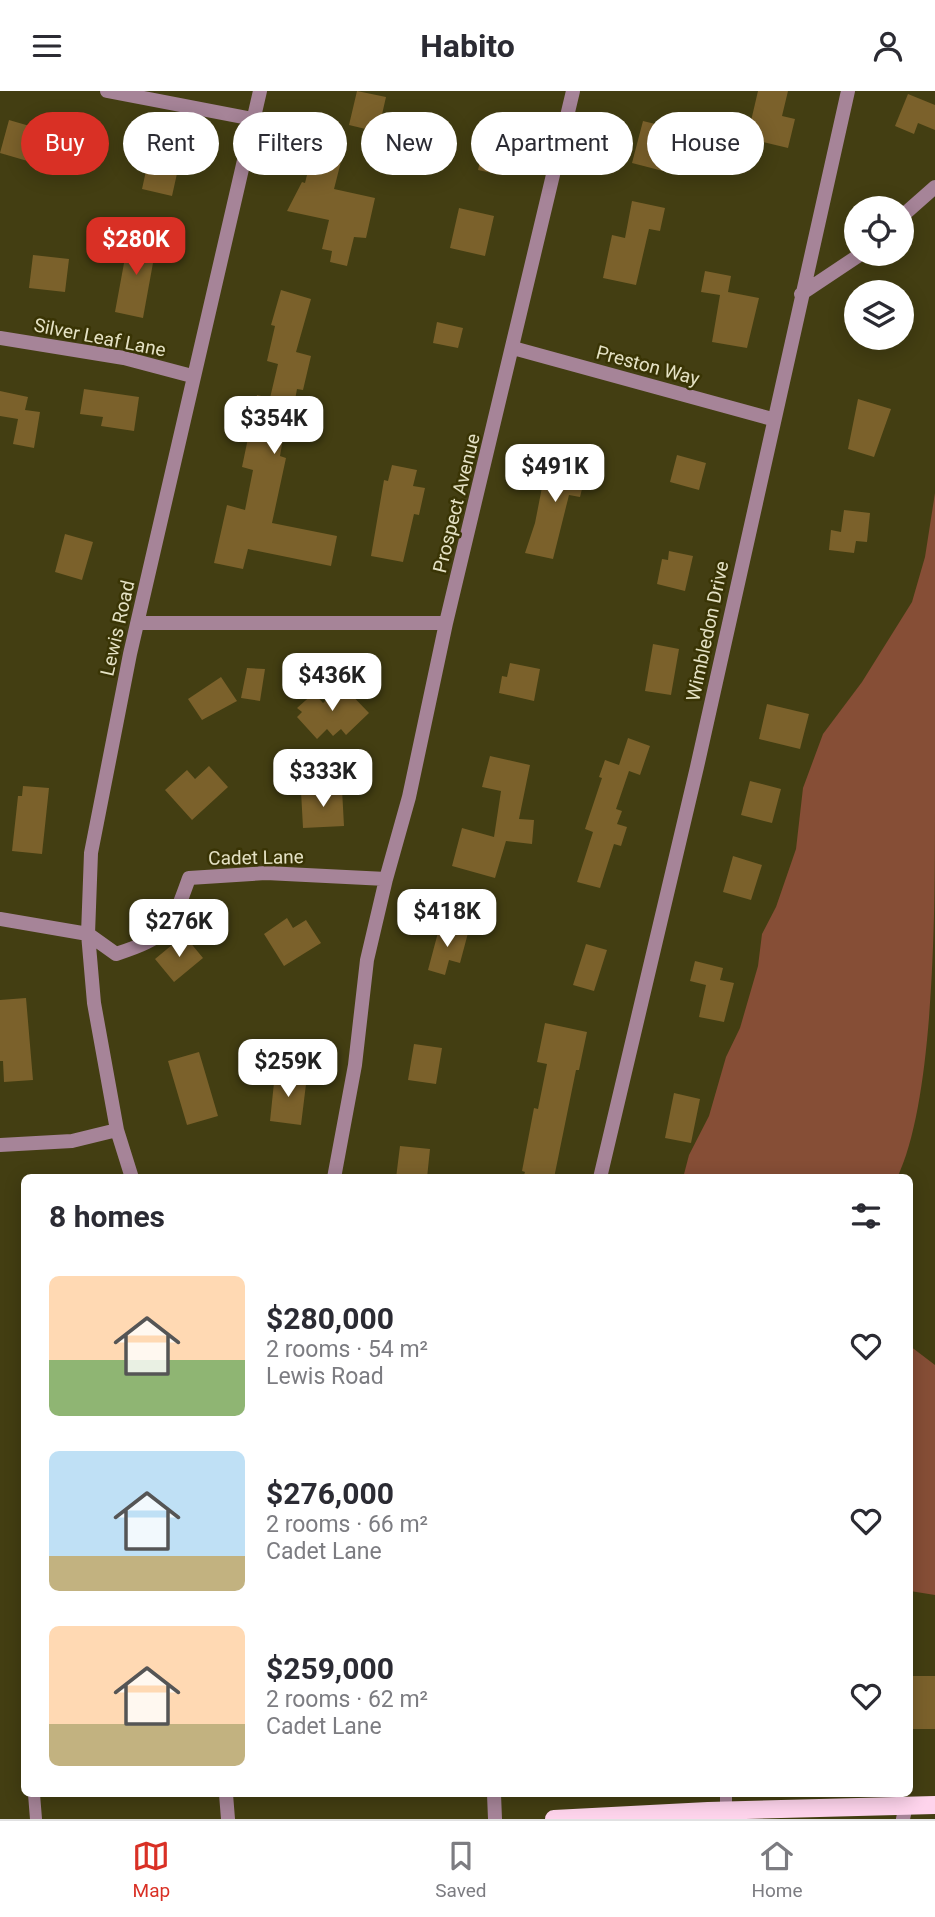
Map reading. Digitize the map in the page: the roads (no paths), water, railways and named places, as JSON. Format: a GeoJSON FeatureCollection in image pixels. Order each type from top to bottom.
{"type":"FeatureCollection","features":[{"type":"Feature","properties":{"kind":"main road"},"geometry":{"type":"LineString","coordinates":[[554,1819],[617,1817],[726,1802],[904,1812],[935,1805]]}},
{"type":"Feature","properties":{"kind":"street"},"geometry":{"type":"LineString","coordinates":[[107,91],[233,115]]}},
{"type":"Feature","properties":{"kind":"street","name":"Lewis Road"},"geometry":{"type":"LineString","coordinates":[[255,112],[260,91]]}},
{"type":"Feature","properties":{"kind":"street","name":"Prospect Avenue"},"geometry":{"type":"LineString","coordinates":[[446,623],[573,91]]}},
{"type":"Feature","properties":{"kind":"street","name":"Wimbledon Drive"},"geometry":{"type":"LineString","coordinates":[[601,1174],[697,767],[772,419],[848,91]]}},
{"type":"Feature","properties":{"kind":"street","name":"Lewis Road"},"geometry":{"type":"LineString","coordinates":[[131,1174],[117,1130],[94,1003],[88,934],[91,853],[137,624],[240,175]]}},
{"type":"Feature","properties":{"kind":"street"},"geometry":{"type":"LineString","coordinates":[[914,206],[935,187]]}},
{"type":"Feature","properties":{"kind":"street"},"geometry":{"type":"LineString","coordinates":[[801,294],[844,265]]}},
{"type":"Feature","properties":{"kind":"street","name":"Silver Leaf Lane"},"geometry":{"type":"LineString","coordinates":[[0,338],[124,358],[192,376]]}},
{"type":"Feature","properties":{"kind":"street","name":"Preston Way"},"geometry":{"type":"LineString","coordinates":[[513,348],[772,419]]}},
{"type":"Feature","properties":{"kind":"street"},"geometry":{"type":"LineString","coordinates":[[137,624],[446,623],[409,797],[367,960],[355,1065],[335,1174]]}},
{"type":"Feature","properties":{"kind":"street","name":"Cadet Lane"},"geometry":{"type":"LineString","coordinates":[[88,934],[116,954],[149,944],[173,923],[189,878],[266,873],[386,879]]}},
{"type":"Feature","properties":{"kind":"street"},"geometry":{"type":"LineString","coordinates":[[0,919],[88,934]]}},
{"type":"Feature","properties":{"kind":"street"},"geometry":{"type":"LineString","coordinates":[[0,1145],[72,1141],[117,1130]]}},
{"type":"Feature","properties":{"kind":"street"},"geometry":{"type":"LineString","coordinates":[[226,1797],[228,1819]]}},
{"type":"Feature","properties":{"kind":"street"},"geometry":{"type":"LineString","coordinates":[[494,1797],[495,1819]]}},
{"type":"Feature","properties":{"kind":"lane"},"geometry":{"type":"LineString","coordinates":[[34,1797],[36,1819]]}}]}
